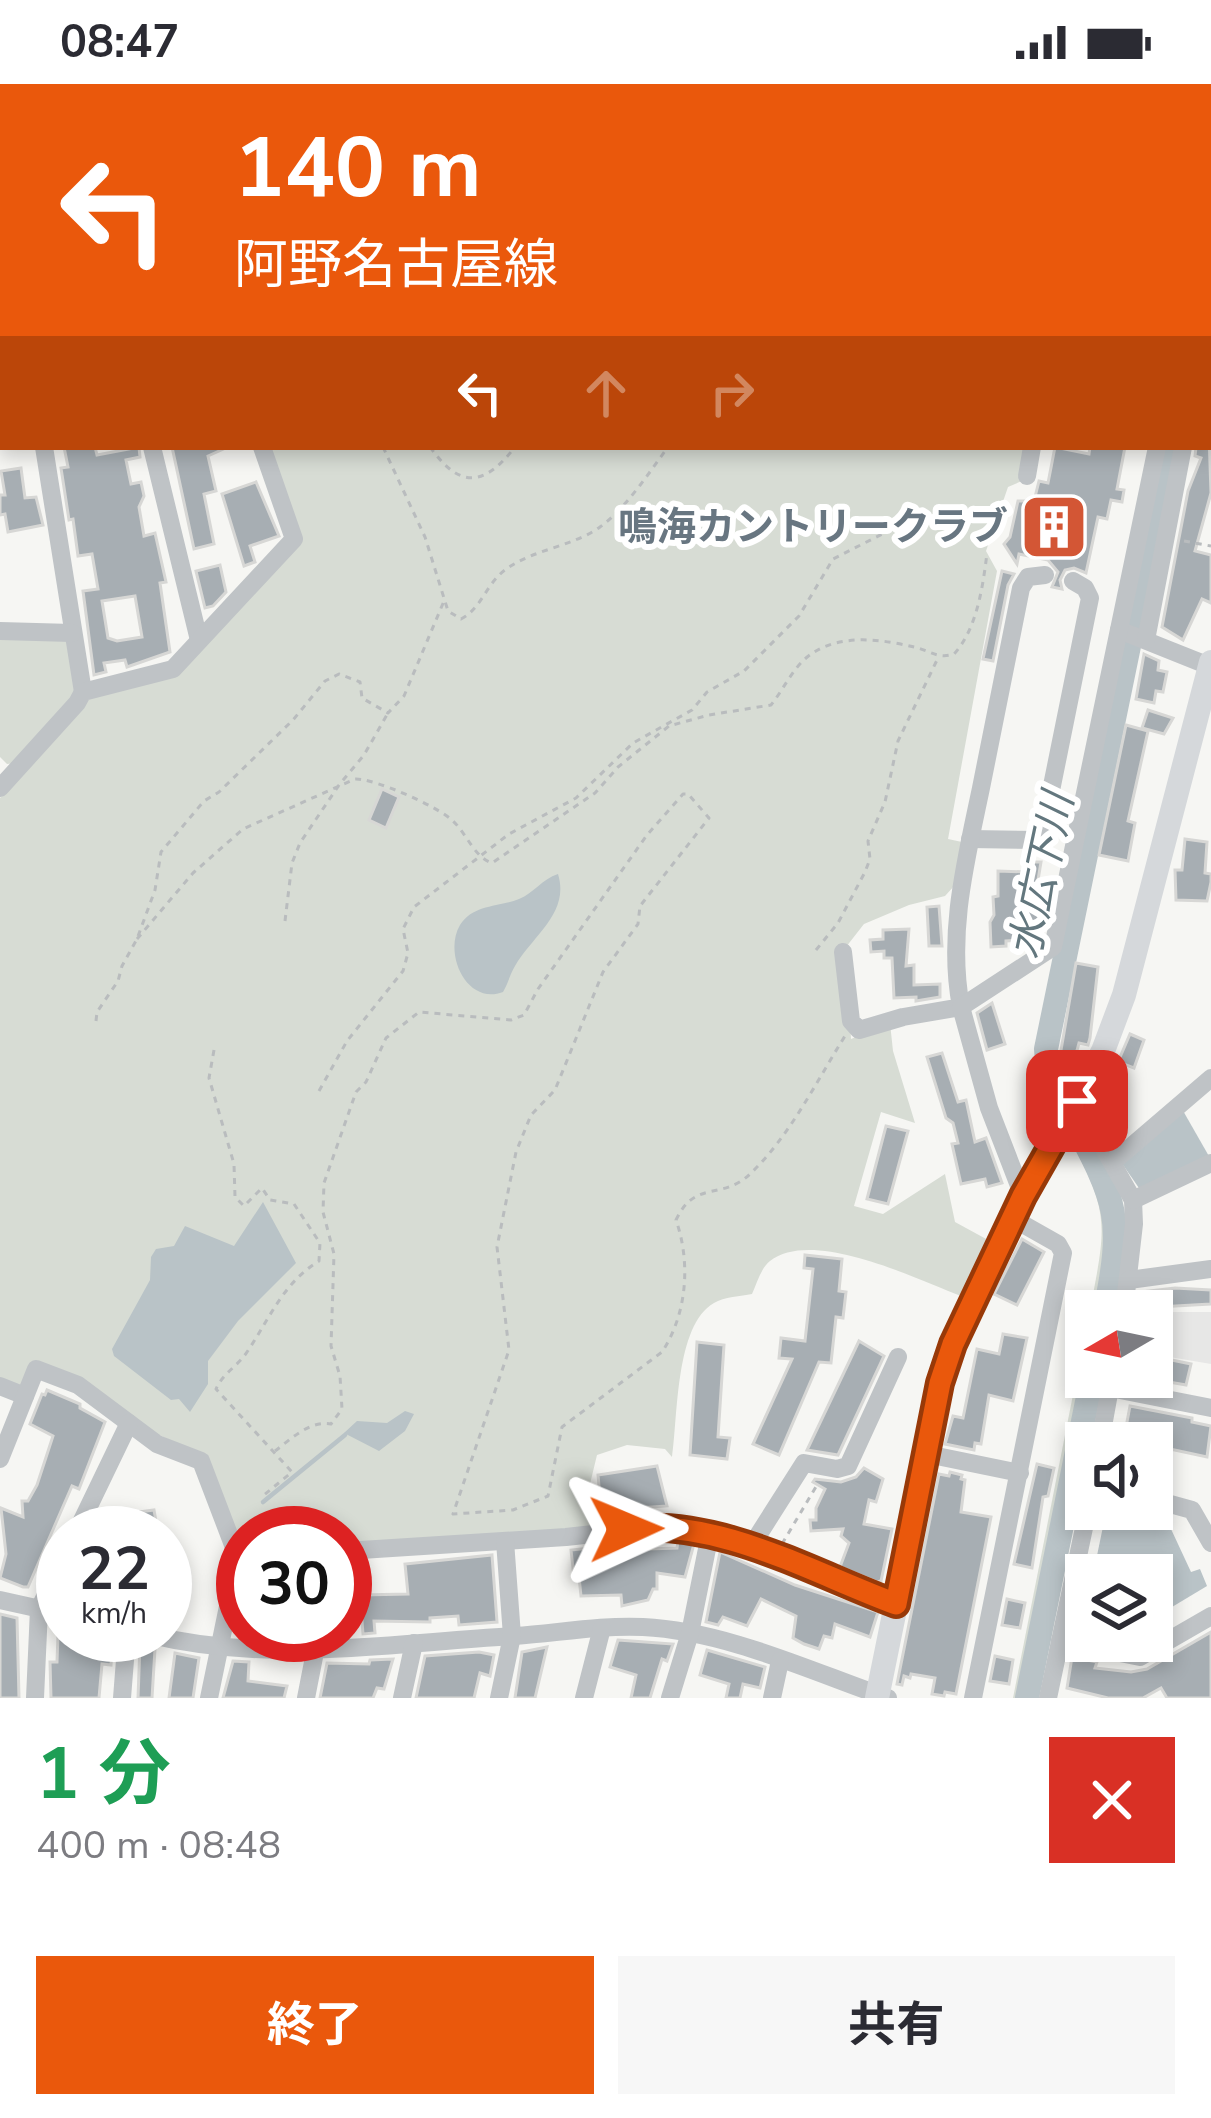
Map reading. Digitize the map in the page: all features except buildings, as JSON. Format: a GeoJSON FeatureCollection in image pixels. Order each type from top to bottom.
{"type":"FeatureCollection","features":[{"type":"Feature","properties":{"kind":"main road"},"geometry":{"type":"LineString","coordinates":[[881,1697],[940,1383],[953,1344],[1018,1207],[1103,1051],[1124,995],[1210,664]]}},
{"type":"Feature","properties":{"kind":"street"},"geometry":{"type":"LineString","coordinates":[[4,776],[77,704],[83,692],[44,450]]}},
{"type":"Feature","properties":{"kind":"street"},"geometry":{"type":"LineString","coordinates":[[153,450],[199,640]]}},
{"type":"Feature","properties":{"kind":"street"},"geometry":{"type":"LineString","coordinates":[[83,692],[173,669],[294,539],[263,450]]}},
{"type":"Feature","properties":{"kind":"street"},"geometry":{"type":"LineString","coordinates":[[1027,476],[1032,450]]}},
{"type":"Feature","properties":{"kind":"street"},"geometry":{"type":"LineString","coordinates":[[1132,635],[1157,450]]}},
{"type":"Feature","properties":{"kind":"street"},"geometry":{"type":"LineString","coordinates":[[843,952],[854,1024],[859,1030],[961,1007],[1053,947],[1132,635],[1165,537],[1182,450]]}},
{"type":"Feature","properties":{"kind":"street"},"geometry":{"type":"LineString","coordinates":[[974,1698],[1064,1253],[1018,1207],[961,1007],[956,932],[970,839],[1022,588],[1028,577],[1045,575]]}},
{"type":"Feature","properties":{"kind":"street"},"geometry":{"type":"LineString","coordinates":[[970,839],[1041,840],[1090,598],[1073,581]]}},
{"type":"Feature","properties":{"kind":"street"},"geometry":{"type":"LineString","coordinates":[[0,631],[72,632]]}},
{"type":"Feature","properties":{"kind":"street"},"geometry":{"type":"LineString","coordinates":[[1132,635],[1210,664]]}},
{"type":"Feature","properties":{"kind":"street"},"geometry":{"type":"LineString","coordinates":[[1112,1162],[1211,1078]]}},
{"type":"Feature","properties":{"kind":"street"},"geometry":{"type":"LineString","coordinates":[[1072,1109],[1112,1162],[1133,1200],[1127,1290]]}},
{"type":"Feature","properties":{"kind":"street"},"geometry":{"type":"LineString","coordinates":[[1133,1200],[1211,1163]]}},
{"type":"Feature","properties":{"kind":"street"},"geometry":{"type":"LineString","coordinates":[[1129,1280],[1211,1269]]}},
{"type":"Feature","properties":{"kind":"street"},"geometry":{"type":"LineString","coordinates":[[750,1548],[804,1463],[837,1469],[848,1466],[898,1357]]}},
{"type":"Feature","properties":{"kind":"street"},"geometry":{"type":"LineString","coordinates":[[0,1460],[36,1369],[78,1384],[157,1444],[201,1461],[219,1506]]}},
{"type":"Feature","properties":{"kind":"street"},"geometry":{"type":"LineString","coordinates":[[0,1386],[25,1396]]}},
{"type":"Feature","properties":{"kind":"street"},"geometry":{"type":"LineString","coordinates":[[1173,1398],[1211,1408]]}},
{"type":"Feature","properties":{"kind":"street"},"geometry":{"type":"LineString","coordinates":[[89,1506],[129,1423]]}},
{"type":"Feature","properties":{"kind":"street"},"geometry":{"type":"LineString","coordinates":[[927,1454],[1020,1473]]}},
{"type":"Feature","properties":{"kind":"street"},"geometry":{"type":"LineString","coordinates":[[1173,1505],[1192,1510],[1211,1543]]}},
{"type":"Feature","properties":{"kind":"street"},"geometry":{"type":"LineString","coordinates":[[372,1549],[664,1526],[710,1534],[896,1604]]}},
{"type":"Feature","properties":{"kind":"street"},"geometry":{"type":"LineString","coordinates":[[1048,1698],[1084,1530]]}},
{"type":"Feature","properties":{"kind":"street"},"geometry":{"type":"LineString","coordinates":[[670,1698],[710,1534]]}},
{"type":"Feature","properties":{"kind":"street"},"geometry":{"type":"LineString","coordinates":[[499,1698],[512,1636],[505,1541]]}},
{"type":"Feature","properties":{"kind":"street"},"geometry":{"type":"LineString","coordinates":[[0,1600],[36,1608]]}},
{"type":"Feature","properties":{"kind":"street"},"geometry":{"type":"LineString","coordinates":[[1060,1641],[1140,1657],[1211,1616]]}},
{"type":"Feature","properties":{"kind":"street"},"geometry":{"type":"LineString","coordinates":[[372,1647],[640,1627],[689,1633],[881,1697]]}},
{"type":"Feature","properties":{"kind":"street"},"geometry":{"type":"LineString","coordinates":[[584,1698],[602,1628]]}},
{"type":"Feature","properties":{"kind":"street"},"geometry":{"type":"LineString","coordinates":[[192,1643],[216,1648],[209,1698]]}},
{"type":"Feature","properties":{"kind":"street"},"geometry":{"type":"LineString","coordinates":[[403,1698],[414,1643]]}},
{"type":"Feature","properties":{"kind":"street"},"geometry":{"type":"LineString","coordinates":[[772,1698],[780,1661]]}},
{"type":"Feature","properties":{"kind":"street"},"geometry":{"type":"LineString","coordinates":[[35,1698],[37,1662]]}},
{"type":"Feature","properties":{"kind":"street"},"geometry":{"type":"LineString","coordinates":[[122,1698],[125,1662]]}},
{"type":"Feature","properties":{"kind":"street"},"geometry":{"type":"LineString","coordinates":[[306,1698],[314,1662]]}},
{"type":"Feature","properties":{"kind":"path"},"geometry":{"type":"LineString","coordinates":[[384,450],[425,537],[448,611],[466,617],[496,577],[518,561],[599,528],[665,450]]}},
{"type":"Feature","properties":{"kind":"path"},"geometry":{"type":"LineString","coordinates":[[432,450],[450,472],[472,478],[494,470],[512,450]]}},
{"type":"Feature","properties":{"kind":"path"},"geometry":{"type":"LineString","coordinates":[[320,1091],[346,1041],[403,971],[408,953],[403,928],[414,907],[509,834],[576,798],[633,743],[692,710],[707,692],[744,671],[799,616],[833,560],[908,521]]}},
{"type":"Feature","properties":{"kind":"path"},"geometry":{"type":"LineString","coordinates":[[1165,537],[1211,546]]}},
{"type":"Feature","properties":{"kind":"path"},"geometry":{"type":"LineString","coordinates":[[137,939],[194,873],[243,829],[339,785],[370,778],[440,811],[458,825],[487,862],[501,858],[595,794],[618,766],[669,727],[771,705],[801,663],[819,650],[866,638],[947,658],[962,646],[979,600],[987,553]]}},
{"type":"Feature","properties":{"kind":"path"},"geometry":{"type":"LineString","coordinates":[[285,921],[294,855],[404,696],[444,601]]}},
{"type":"Feature","properties":{"kind":"path"},"geometry":{"type":"LineString","coordinates":[[816,950],[866,872],[868,841],[885,802],[898,741],[938,656]]}},
{"type":"Feature","properties":{"kind":"path"},"geometry":{"type":"LineString","coordinates":[[96,1021],[137,939],[161,852],[179,828],[293,720],[326,681],[339,674],[353,677],[360,682],[362,698],[388,713]]}},
{"type":"Feature","properties":{"kind":"path"},"geometry":{"type":"LineString","coordinates":[[275,1451],[303,1431],[323,1422],[331,1424],[340,1415],[340,1376],[331,1346],[334,1255],[323,1212],[325,1183],[356,1092],[367,1082],[386,1038],[419,1012],[512,1020],[524,1016],[647,835],[683,794],[710,818],[640,906],[638,924],[603,973],[555,1090],[531,1115],[516,1152],[497,1247],[509,1349],[453,1514],[513,1510],[548,1496],[562,1427],[662,1352],[673,1335],[685,1267],[676,1220],[683,1204],[694,1195],[728,1189],[749,1175],[778,1140],[854,1024]]}},
{"type":"Feature","properties":{"kind":"path"},"geometry":{"type":"LineString","coordinates":[[214,1050],[209,1078],[234,1164],[235,1197],[244,1206],[262,1188],[270,1201],[295,1204],[320,1243],[319,1261],[302,1271],[272,1307],[249,1349],[217,1389],[292,1472],[264,1495]]}},
{"type":"Feature","properties":{"kind":"path"},"geometry":{"type":"LineString","coordinates":[[775,1556],[817,1485]]}},
{"type":"Feature","properties":{"kind":"shaded area","name":"鳴海カントリークラブ"},"geometry":{"type":"Polygon","coordinates":[[[271,450],[1029,450],[1024,480],[1008,487],[986,551],[997,571],[948,839],[962,842],[955,885],[945,896],[864,924],[846,947],[851,1039],[890,1023],[893,1051],[915,1123],[881,1112],[854,1206],[883,1214],[945,1174],[955,1222],[988,1240],[961,1296],[837,1253],[789,1252],[770,1261],[752,1294],[714,1303],[692,1331],[681,1374],[672,1457],[665,1449],[627,1445],[597,1455],[590,1484],[594,1527],[372,1544],[372,1506],[225,1506],[206,1457],[155,1433],[34,1362],[25,1383],[17,1386],[0,1379],[0,798],[91,697],[177,674],[301,540],[271,450]]]}},
{"type":"Feature","properties":{"kind":"shaded area"},"geometry":{"type":"Polygon","coordinates":[[[0,634],[68,641],[75,693],[16,763],[7,764],[0,757],[0,634]]]}},
{"type":"Feature","properties":{"kind":"shaded area"},"geometry":{"type":"Polygon","coordinates":[[[558,874],[559,900],[554,912],[515,966],[503,992],[479,992],[469,985],[454,950],[465,918],[519,899],[558,874]]]}},
{"type":"Feature","properties":{"kind":"shaded area"},"geometry":{"type":"Polygon","coordinates":[[[1182,1109],[1210,1158],[1141,1191],[1121,1162],[1182,1109]]]}},
{"type":"Feature","properties":{"kind":"shaded area"},"geometry":{"type":"Polygon","coordinates":[[[1074,1125],[1106,1196],[1112,1234],[1105,1290],[1094,1290],[1101,1238],[1098,1203],[1068,1135],[1074,1125]]]}},
{"type":"Feature","properties":{"kind":"shaded area"},"geometry":{"type":"Polygon","coordinates":[[[263,1202],[296,1263],[238,1321],[208,1361],[208,1384],[190,1412],[179,1399],[171,1400],[114,1356],[112,1349],[150,1280],[156,1249],[174,1246],[185,1226],[234,1246],[263,1202]]]}},
{"type":"Feature","properties":{"kind":"shaded area"},"geometry":{"type":"Polygon","coordinates":[[[1173,1312],[1211,1312],[1211,1364],[1173,1358],[1173,1312]]]}},
{"type":"Feature","properties":{"kind":"shaded area"},"geometry":{"type":"Polygon","coordinates":[[[1072,1398],[1085,1398],[1080,1422],[1068,1422],[1072,1398]]]}},
{"type":"Feature","properties":{"kind":"shaded area"},"geometry":{"type":"Polygon","coordinates":[[[405,1411],[414,1414],[405,1431],[379,1451],[344,1433],[357,1421],[387,1423],[405,1411]]]}},
{"type":"Feature","properties":{"kind":"shaded area"},"geometry":{"type":"Polygon","coordinates":[[[1065,1435],[1065,1496],[1024,1698],[1013,1698],[1065,1435]]]}},
{"type":"Feature","properties":{"kind":"shaded area"},"geometry":{"type":"Polygon","coordinates":[[[1102,1530],[1171,1530],[1191,1572],[1200,1569],[1207,1586],[1173,1606],[1173,1554],[1097,1554],[1102,1530]]]}},
{"type":"Feature","properties":{"kind":"waterway","name":"水広下川"},"geometry":{"type":"LineString","coordinates":[[1108,1290],[1113,1212],[1099,1172],[1055,1086],[1046,1049],[1169,450]]}},
{"type":"Feature","properties":{"kind":"waterway","name":"水広下川"},"geometry":{"type":"LineString","coordinates":[[1027,1698],[1088,1398]]}},
{"type":"Feature","properties":{"kind":"waterway"},"geometry":{"type":"LineString","coordinates":[[263,1502],[345,1435]]}},
{"type":"Feature","properties":{"kind":"place","name":"鳴海カントリークラブ"},"geometry":{"type":"Point","coordinates":[1054,527]}},
{"type":"Feature","properties":{"kind":"route"},"geometry":{"type":"LineString","coordinates":[[626,1529],[688,1528],[896,1604],[940,1383],[953,1344],[1023,1196],[1077,1101]]}}]}
